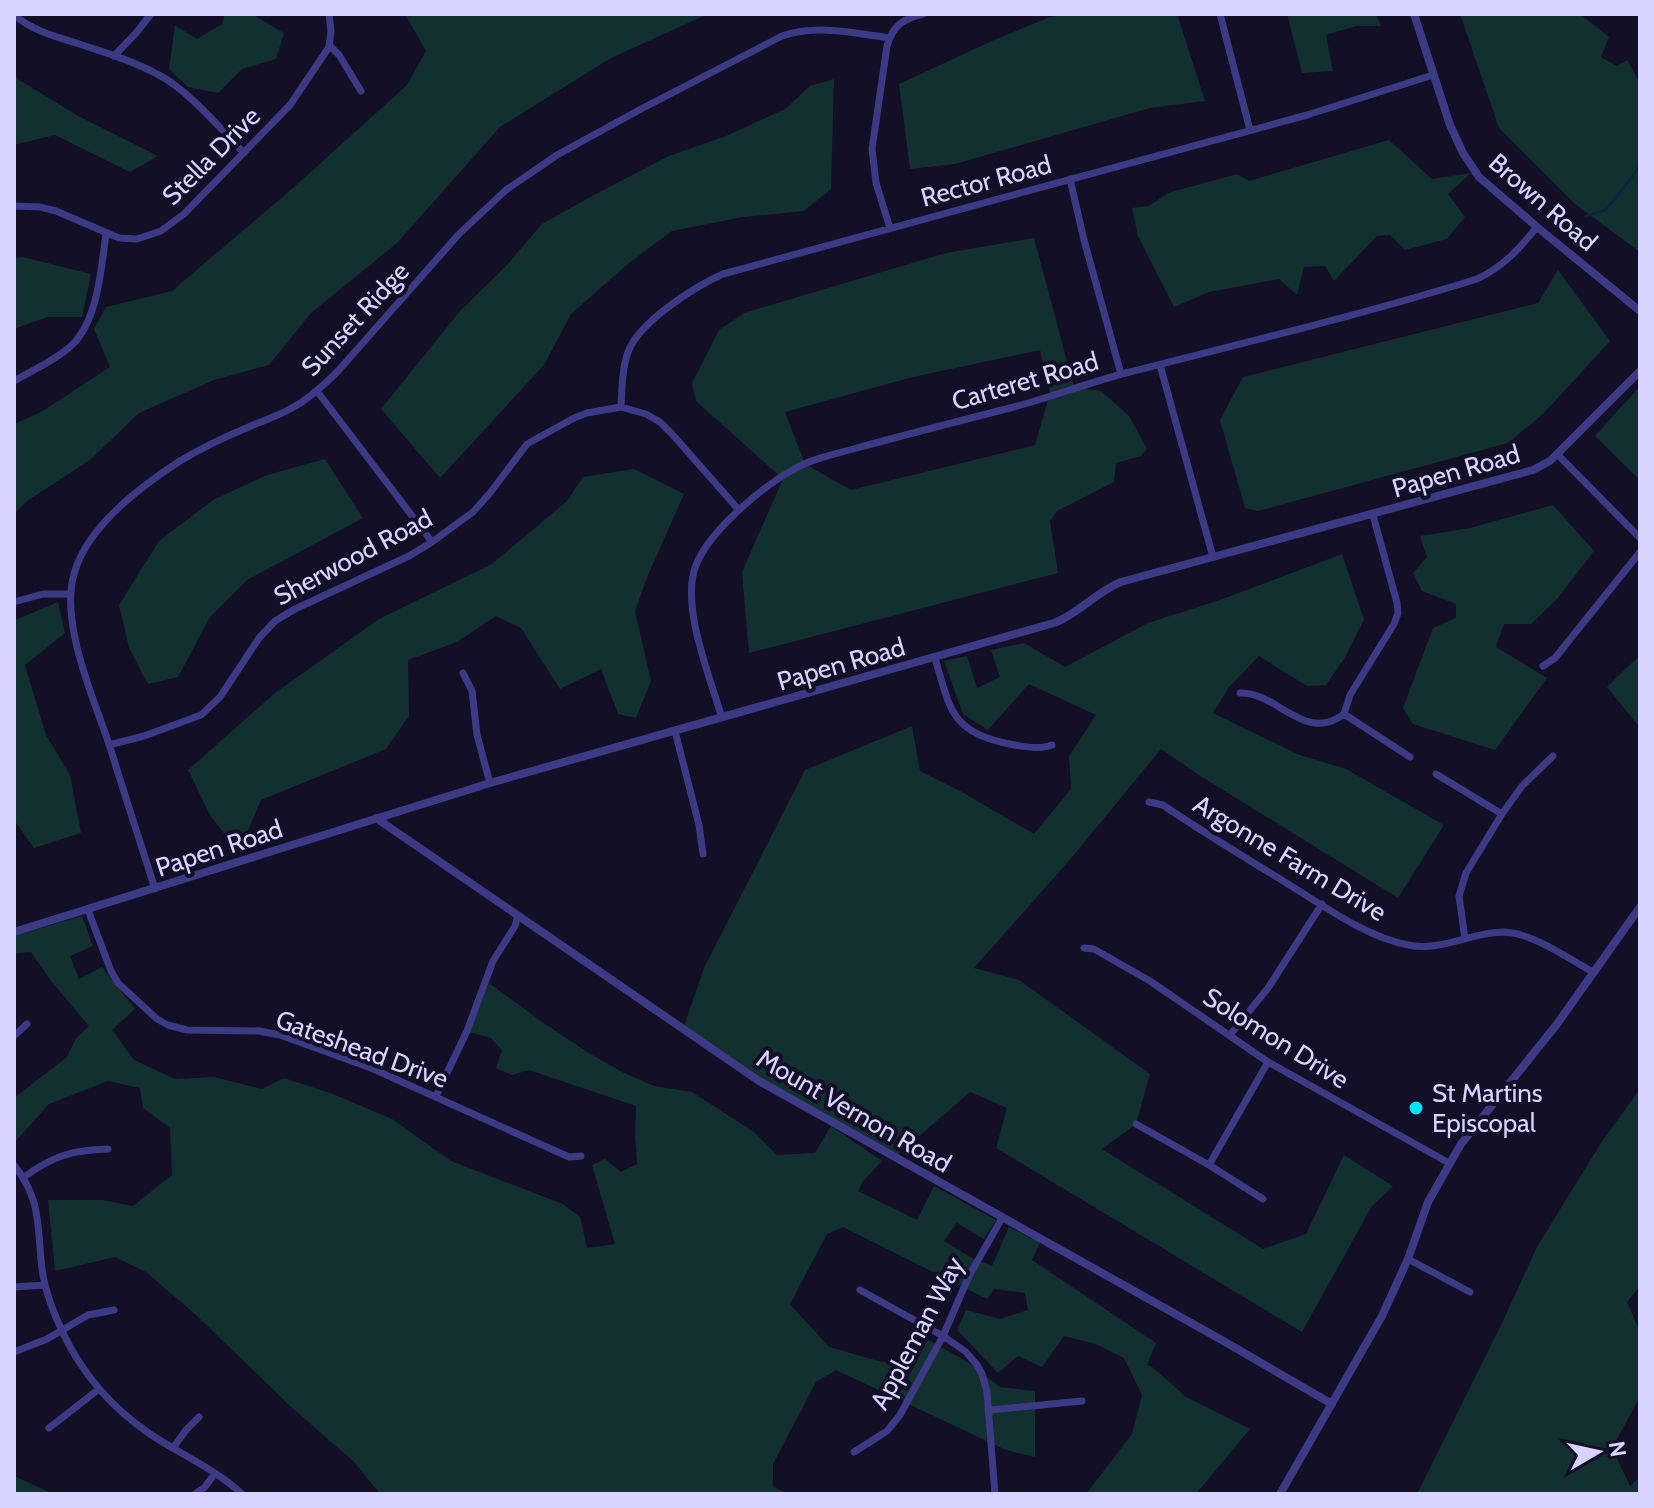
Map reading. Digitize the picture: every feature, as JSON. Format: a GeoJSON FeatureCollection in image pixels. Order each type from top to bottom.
{"type":"FeatureCollection","features":[{"type":"Feature","properties":{"kind":"street"},"geometry":{"type":"LineString","coordinates":[[114,56],[151,14]]}},
{"type":"Feature","properties":{"kind":"street"},"geometry":{"type":"LineString","coordinates":[[329,14],[329,45],[339,55],[361,91]]}},
{"type":"Feature","properties":{"kind":"street"},"geometry":{"type":"LineString","coordinates":[[890,228],[876,183],[872,149],[890,38],[900,22],[923,14]]}},
{"type":"Feature","properties":{"kind":"street"},"geometry":{"type":"LineString","coordinates":[[1220,14],[1250,130]]}},
{"type":"Feature","properties":{"kind":"street","name":"Brown Road"},"geometry":{"type":"LineString","coordinates":[[1414,14],[1456,141],[1479,177],[1640,311]]}},
{"type":"Feature","properties":{"kind":"street"},"geometry":{"type":"LineString","coordinates":[[14,15],[35,30],[158,74],[172,83],[244,153]]}},
{"type":"Feature","properties":{"kind":"street","name":"Sunset Ridge"},"geometry":{"type":"LineString","coordinates":[[155,889],[72,623],[74,573],[84,548],[113,514],[138,490],[182,460],[290,409],[317,391],[469,224],[506,190],[544,163],[782,36],[805,30],[833,30],[890,38]]}},
{"type":"Feature","properties":{"kind":"street","name":"Stella Drive"},"geometry":{"type":"LineString","coordinates":[[14,206],[56,211],[119,238],[137,239],[161,231],[184,214],[291,104],[329,45]]}},
{"type":"Feature","properties":{"kind":"street","name":"Rector Road"},"geometry":{"type":"LineString","coordinates":[[621,407],[625,363],[632,344],[652,321],[711,280],[1307,115],[1433,75]]}},
{"type":"Feature","properties":{"kind":"street"},"geometry":{"type":"LineString","coordinates":[[1070,179],[1121,374]]}},
{"type":"Feature","properties":{"kind":"street","name":"Carteret Road"},"geometry":{"type":"LineString","coordinates":[[722,718],[699,640],[691,600],[692,577],[706,547],[739,510],[792,470],[869,445],[1027,403],[1121,374],[1477,279],[1499,267],[1518,251],[1537,227]]}},
{"type":"Feature","properties":{"kind":"street"},"geometry":{"type":"LineString","coordinates":[[14,381],[64,352],[84,330],[92,310],[106,234]]}},
{"type":"Feature","properties":{"kind":"street"},"geometry":{"type":"LineString","coordinates":[[1160,365],[1213,557]]}},
{"type":"Feature","properties":{"kind":"street","name":"Papen Road"},"geometry":{"type":"LineString","coordinates":[[14,932],[490,783],[1061,620],[1121,582],[1519,475],[1542,466],[1557,454],[1640,371]]}},
{"type":"Feature","properties":{"kind":"street"},"geometry":{"type":"LineString","coordinates":[[317,391],[432,542]]}},
{"type":"Feature","properties":{"kind":"street"},"geometry":{"type":"LineString","coordinates":[[621,407],[646,414],[660,422],[739,510]]}},
{"type":"Feature","properties":{"kind":"street","name":"Sherwood Road"},"geometry":{"type":"LineString","coordinates":[[109,745],[201,715],[220,697],[259,638],[275,621],[432,542],[473,512],[527,444],[574,418],[621,407]]}},
{"type":"Feature","properties":{"kind":"street"},"geometry":{"type":"LineString","coordinates":[[1557,454],[1640,538]]}},
{"type":"Feature","properties":{"kind":"street"},"geometry":{"type":"LineString","coordinates":[[1240,693],[1253,694],[1310,723],[1330,723],[1344,714],[1350,695],[1398,613],[1373,515]]}},
{"type":"Feature","properties":{"kind":"street"},"geometry":{"type":"LineString","coordinates":[[1543,666],[1555,658],[1640,552]]}},
{"type":"Feature","properties":{"kind":"street"},"geometry":{"type":"LineString","coordinates":[[14,602],[43,594],[71,594]]}},
{"type":"Feature","properties":{"kind":"street"},"geometry":{"type":"LineString","coordinates":[[935,658],[950,708],[966,728],[992,741],[1036,748],[1052,745]]}},
{"type":"Feature","properties":{"kind":"street"},"geometry":{"type":"LineString","coordinates":[[463,673],[472,691],[477,735],[490,783]]}},
{"type":"Feature","properties":{"kind":"street"},"geometry":{"type":"LineString","coordinates":[[1344,714],[1410,757]]}},
{"type":"Feature","properties":{"kind":"street"},"geometry":{"type":"LineString","coordinates":[[675,731],[699,825],[703,854]]}},
{"type":"Feature","properties":{"kind":"street"},"geometry":{"type":"LineString","coordinates":[[1465,939],[1459,896],[1466,873],[1522,786],[1553,756]]}},
{"type":"Feature","properties":{"kind":"street"},"geometry":{"type":"LineString","coordinates":[[1436,774],[1502,814]]}},
{"type":"Feature","properties":{"kind":"street","name":"Argonne Farm Drive"},"geometry":{"type":"LineString","coordinates":[[1149,802],[1163,805],[1370,932],[1422,947],[1494,933],[1513,933],[1538,942],[1593,972]]}},
{"type":"Feature","properties":{"kind":"street"},"geometry":{"type":"LineString","coordinates":[[400,834],[397,818],[403,809]]}},
{"type":"Feature","properties":{"kind":"street","name":"Mount Vernon Road"},"geometry":{"type":"LineString","coordinates":[[376,818],[759,1081],[1332,1404]]}},
{"type":"Feature","properties":{"kind":"street"},"geometry":{"type":"LineString","coordinates":[[1230,1035],[1268,988],[1322,904]]}},
{"type":"Feature","properties":{"kind":"street"},"geometry":{"type":"LineString","coordinates":[[1280,1494],[1382,1316],[1408,1259],[1428,1202],[1449,1163],[1551,1033],[1640,907]]}},
{"type":"Feature","properties":{"kind":"street","name":"Gateshead Drive"},"geometry":{"type":"LineString","coordinates":[[88,910],[118,983],[157,1019],[168,1025],[187,1030],[259,1031],[280,1035],[371,1068],[569,1157],[581,1156]]}},
{"type":"Feature","properties":{"kind":"street"},"geometry":{"type":"LineString","coordinates":[[436,1096],[467,1031],[493,961],[518,916]]}},
{"type":"Feature","properties":{"kind":"street","name":"Solomon Drive"},"geometry":{"type":"LineString","coordinates":[[1084,948],[1094,949],[1150,981],[1268,1062],[1449,1163]]}},
{"type":"Feature","properties":{"kind":"street"},"geometry":{"type":"LineString","coordinates":[[14,1036],[27,1024]]}},
{"type":"Feature","properties":{"kind":"street"},"geometry":{"type":"LineString","coordinates":[[1209,1165],[1268,1062]]}},
{"type":"Feature","properties":{"kind":"street"},"geometry":{"type":"LineString","coordinates":[[1136,1124],[1263,1199]]}},
{"type":"Feature","properties":{"kind":"street"},"geometry":{"type":"LineString","coordinates":[[24,1177],[59,1156],[108,1149]]}},
{"type":"Feature","properties":{"kind":"street"},"geometry":{"type":"LineString","coordinates":[[14,1165],[24,1177],[38,1214],[49,1299],[81,1365],[99,1389],[130,1419],[215,1473],[242,1494]]}},
{"type":"Feature","properties":{"kind":"street","name":"Appleman Way"},"geometry":{"type":"LineString","coordinates":[[854,1452],[893,1425],[943,1336],[969,1276],[1002,1218]]}},
{"type":"Feature","properties":{"kind":"street"},"geometry":{"type":"LineString","coordinates":[[1408,1259],[1470,1292]]}},
{"type":"Feature","properties":{"kind":"street"},"geometry":{"type":"LineString","coordinates":[[14,1287],[45,1285]]}},
{"type":"Feature","properties":{"kind":"street"},"geometry":{"type":"LineString","coordinates":[[860,1290],[943,1336],[966,1352],[977,1365],[985,1383],[990,1410],[995,1494]]}},
{"type":"Feature","properties":{"kind":"street"},"geometry":{"type":"LineString","coordinates":[[14,1352],[62,1331],[88,1315],[114,1310]]}},
{"type":"Feature","properties":{"kind":"street"},"geometry":{"type":"LineString","coordinates":[[49,1428],[99,1389]]}},
{"type":"Feature","properties":{"kind":"street"},"geometry":{"type":"LineString","coordinates":[[990,1410],[1082,1401]]}},
{"type":"Feature","properties":{"kind":"street"},"geometry":{"type":"LineString","coordinates":[[173,1448],[199,1417]]}},
{"type":"Feature","properties":{"kind":"street"},"geometry":{"type":"LineString","coordinates":[[195,1494],[205,1487],[215,1473]]}},
{"type":"Feature","properties":{"kind":"green space"},"geometry":{"type":"Polygon","coordinates":[[[225,14],[252,14],[284,33],[276,59],[242,69],[218,93],[188,87],[169,69],[175,25],[197,39],[222,24],[225,14]]]}},
{"type":"Feature","properties":{"kind":"green space"},"geometry":{"type":"Polygon","coordinates":[[[405,14],[708,14],[611,58],[500,127],[397,243],[311,313],[269,365],[214,380],[139,413],[90,460],[27,501],[14,514],[14,424],[41,412],[110,367],[94,329],[106,307],[172,291],[407,85],[426,51],[405,14]]]}},
{"type":"Feature","properties":{"kind":"green space"},"geometry":{"type":"Polygon","coordinates":[[[1065,14],[1177,14],[1205,101],[1150,108],[955,164],[910,169],[899,84],[994,40],[1065,14]]]}},
{"type":"Feature","properties":{"kind":"green space"},"geometry":{"type":"Polygon","coordinates":[[[1287,14],[1376,14],[1381,26],[1356,26],[1326,35],[1333,71],[1302,73],[1287,14]]]}},
{"type":"Feature","properties":{"kind":"green space"},"geometry":{"type":"Polygon","coordinates":[[[1460,14],[1580,14],[1609,37],[1601,57],[1617,66],[1627,60],[1640,83],[1640,252],[1575,204],[1499,128],[1460,14]]]}},
{"type":"Feature","properties":{"kind":"green space"},"geometry":{"type":"Polygon","coordinates":[[[14,74],[80,117],[158,156],[130,172],[55,135],[14,145],[14,74]]]}},
{"type":"Feature","properties":{"kind":"green space"},"geometry":{"type":"Polygon","coordinates":[[[834,79],[831,189],[804,211],[743,217],[672,231],[629,263],[571,314],[544,365],[440,478],[381,409],[460,311],[505,267],[542,224],[669,156],[726,136],[785,109],[810,86],[834,79]]]}},
{"type":"Feature","properties":{"kind":"green space"},"geometry":{"type":"Polygon","coordinates":[[[1389,140],[1432,179],[1471,173],[1448,194],[1465,217],[1447,239],[1405,250],[1390,235],[1377,236],[1334,281],[1325,266],[1304,267],[1297,295],[1279,279],[1209,292],[1174,307],[1138,236],[1132,208],[1149,206],[1168,193],[1237,174],[1249,181],[1389,140]]]}},
{"type":"Feature","properties":{"kind":"green space"},"geometry":{"type":"Polygon","coordinates":[[[1034,238],[1074,387],[1101,391],[1129,416],[1147,449],[1141,456],[1116,463],[1114,482],[1057,511],[1050,521],[1058,573],[749,653],[742,572],[783,479],[696,401],[692,383],[719,330],[744,313],[946,253],[1034,238]],[[1040,350],[913,377],[785,412],[805,464],[851,490],[1035,445],[1050,393],[1040,350]]]}},
{"type":"Feature","properties":{"kind":"green space"},"geometry":{"type":"Polygon","coordinates":[[[23,257],[91,274],[82,317],[47,317],[14,329],[14,258],[23,257]]]}},
{"type":"Feature","properties":{"kind":"green space"},"geometry":{"type":"Polygon","coordinates":[[[1558,270],[1610,341],[1544,413],[1508,443],[1258,511],[1245,508],[1220,420],[1243,377],[1538,303],[1558,270]]]}},
{"type":"Feature","properties":{"kind":"green space"},"geometry":{"type":"Polygon","coordinates":[[[1640,386],[1640,480],[1595,436],[1640,386]]]}},
{"type":"Feature","properties":{"kind":"green space"},"geometry":{"type":"Polygon","coordinates":[[[325,459],[363,518],[247,580],[210,617],[178,677],[148,684],[129,648],[119,605],[159,541],[213,500],[267,475],[325,459]]]}},
{"type":"Feature","properties":{"kind":"green space"},"geometry":{"type":"Polygon","coordinates":[[[634,469],[684,494],[635,611],[651,681],[636,718],[618,714],[601,669],[560,689],[521,628],[496,616],[457,642],[408,660],[409,716],[386,749],[261,800],[244,840],[226,836],[210,815],[188,770],[275,693],[379,619],[492,564],[567,501],[583,477],[634,469]]]}},
{"type":"Feature","properties":{"kind":"green space"},"geometry":{"type":"Polygon","coordinates":[[[1553,505],[1594,551],[1557,599],[1531,624],[1504,624],[1496,647],[1547,678],[1495,750],[1413,724],[1403,708],[1433,628],[1456,618],[1456,604],[1422,591],[1413,573],[1427,557],[1420,536],[1470,528],[1553,505]]]}},
{"type":"Feature","properties":{"kind":"green space"},"geometry":{"type":"Polygon","coordinates":[[[1342,554],[1364,620],[1344,659],[1326,685],[1307,686],[1259,656],[1229,687],[1213,713],[1297,754],[1346,769],[1444,825],[1398,898],[1161,749],[1073,856],[974,968],[1019,980],[1150,1074],[1136,1124],[1102,1149],[1263,1249],[1306,1234],[1344,1155],[1393,1186],[1372,1206],[1302,1332],[996,1148],[1007,1108],[970,1092],[894,1158],[759,1081],[683,1029],[704,968],[805,770],[912,726],[920,771],[1034,834],[1071,789],[1069,756],[1096,715],[1029,684],[988,730],[963,714],[944,661],[967,656],[977,688],[1000,677],[991,650],[1024,643],[1065,667],[1148,623],[1220,600],[1342,554]]]}},
{"type":"Feature","properties":{"kind":"green space"},"geometry":{"type":"Polygon","coordinates":[[[58,602],[65,633],[25,665],[46,735],[70,775],[81,833],[34,848],[14,820],[14,622],[58,602]]]}},
{"type":"Feature","properties":{"kind":"green space"},"geometry":{"type":"Polygon","coordinates":[[[1640,655],[1640,728],[1607,687],[1640,655]]]}},
{"type":"Feature","properties":{"kind":"green space"},"geometry":{"type":"Polygon","coordinates":[[[82,916],[93,946],[70,956],[79,979],[102,967],[135,1009],[112,1030],[134,1060],[175,1079],[214,1077],[262,1089],[284,1078],[333,1094],[392,1119],[451,1161],[563,1204],[580,1217],[587,1248],[615,1244],[592,1165],[605,1159],[621,1172],[637,1164],[636,1106],[529,1070],[512,1075],[496,1068],[502,1050],[491,1038],[469,1032],[489,983],[545,1024],[622,1072],[654,1086],[692,1092],[754,1132],[777,1155],[815,1153],[831,1126],[882,1161],[858,1191],[917,1220],[934,1186],[996,1220],[984,1239],[957,1223],[944,1241],[970,1257],[992,1266],[1009,1227],[1040,1243],[1032,1260],[1156,1343],[1147,1365],[1186,1397],[1250,1429],[1196,1494],[1086,1494],[1132,1434],[1142,1395],[1124,1358],[1096,1344],[1064,1336],[1042,1367],[1018,1356],[998,1373],[957,1330],[966,1310],[1000,1319],[1028,1310],[1025,1293],[994,1289],[987,1299],[843,1227],[827,1234],[790,1304],[829,1347],[882,1362],[906,1360],[923,1337],[966,1361],[1000,1387],[1035,1391],[1035,1457],[1006,1450],[836,1370],[816,1382],[773,1464],[773,1487],[789,1494],[380,1494],[354,1462],[146,1272],[115,1257],[55,1271],[48,1200],[102,1200],[133,1206],[172,1175],[170,1128],[143,1108],[140,1088],[108,1081],[49,1104],[14,1143],[14,1098],[67,1057],[76,1038],[89,1026],[31,952],[17,953],[14,958],[14,936],[82,916]]]}},
{"type":"Feature","properties":{"kind":"green space"},"geometry":{"type":"Polygon","coordinates":[[[1640,1089],[1640,1286],[1627,1302],[1640,1332],[1640,1397],[1612,1448],[1630,1486],[1640,1477],[1640,1494],[1417,1494],[1538,1245],[1601,1143],[1640,1089]]]}},
{"type":"Feature","properties":{"kind":"green space"},"geometry":{"type":"Polygon","coordinates":[[[14,1476],[54,1494],[14,1494],[14,1476]]]}},
{"type":"Feature","properties":{"kind":"waterway"},"geometry":{"type":"LineString","coordinates":[[1586,216],[1605,210],[1640,164]]}},
{"type":"Feature","properties":{"kind":"place","name":"St Martins Episcopal"},"geometry":{"type":"Point","coordinates":[1416,1108]}}]}
